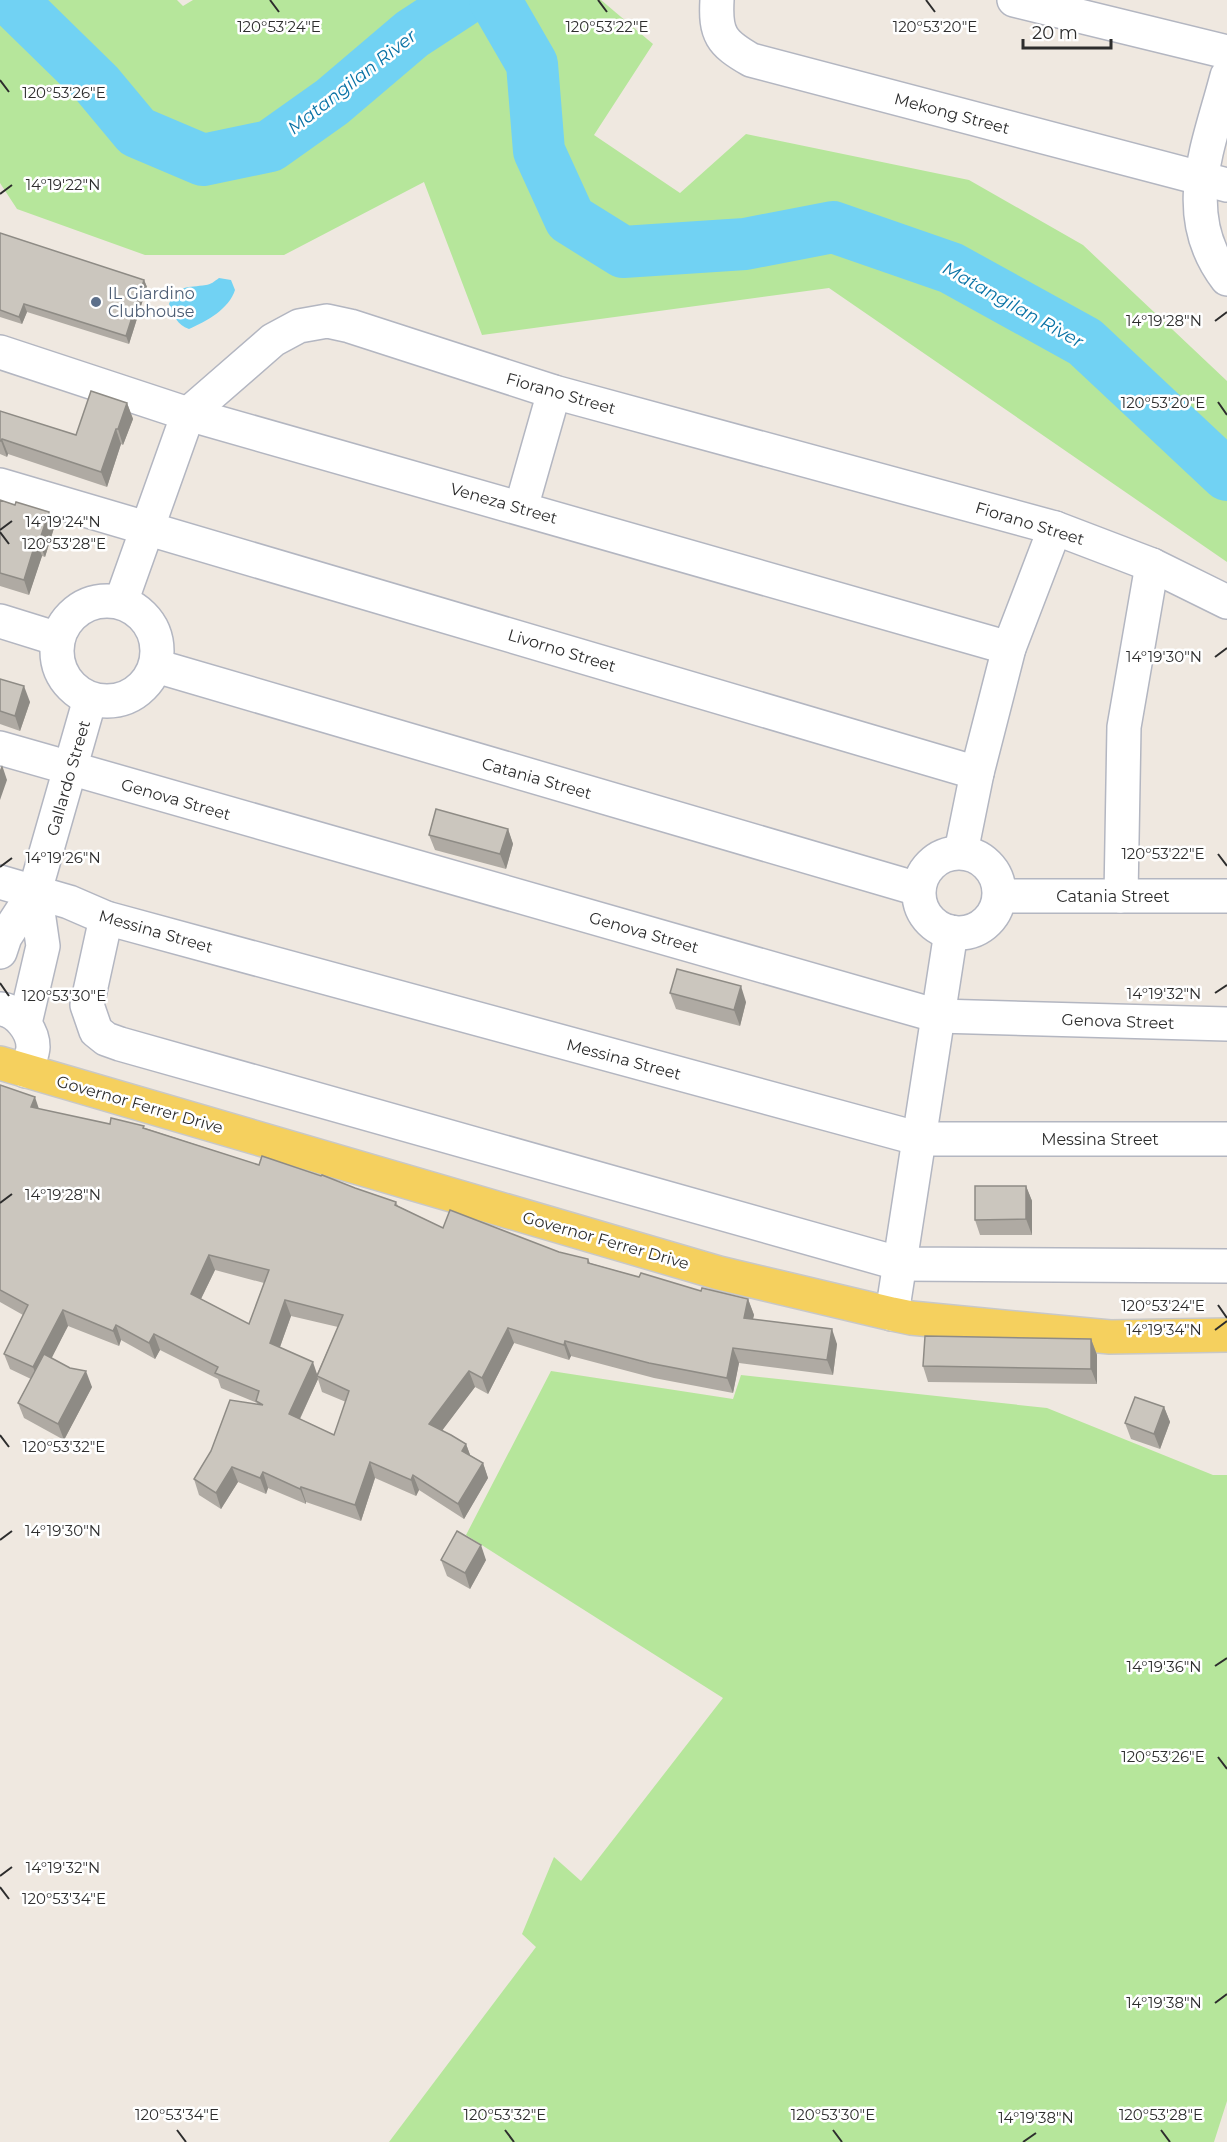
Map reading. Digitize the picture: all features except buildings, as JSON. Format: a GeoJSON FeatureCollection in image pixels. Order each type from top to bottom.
{"type":"FeatureCollection","features":[{"type":"Feature","properties":{"kind":"main road","name":"Governor Ferrer Drive"},"geometry":{"type":"LineString","coordinates":[[13,1067],[719,1274],[892,1314],[911,1318],[1110,1337],[1227,1335]]}},
{"type":"Feature","properties":{"kind":"street","name":"Mekong Street"},"geometry":{"type":"LineString","coordinates":[[717,0],[716,25],[724,40],[733,50],[751,60],[1214,181]]}},
{"type":"Feature","properties":{"kind":"street"},"geometry":{"type":"LineString","coordinates":[[1014,0],[1227,52]]}},
{"type":"Feature","properties":{"kind":"street"},"geometry":{"type":"LineString","coordinates":[[1227,76],[1214,181],[1200,208],[1203,237],[1216,265],[1227,279]]}},
{"type":"Feature","properties":{"kind":"street","name":"Fiorano Street"},"geometry":{"type":"LineString","coordinates":[[121,602],[188,414],[273,340],[299,326],[327,321],[350,326],[554,392],[1054,528],[1152,565],[1227,602]]}},
{"type":"Feature","properties":{"kind":"street","name":"Veneza Street"},"geometry":{"type":"LineString","coordinates":[[0,352],[188,414],[1010,648]]}},
{"type":"Feature","properties":{"kind":"street"},"geometry":{"type":"LineString","coordinates":[[521,508],[554,392]]}},
{"type":"Feature","properties":{"kind":"street","name":"Livorno Street"},"geometry":{"type":"LineString","coordinates":[[0,485],[977,773]]}},
{"type":"Feature","properties":{"kind":"street"},"geometry":{"type":"LineString","coordinates":[[961,852],[977,773],[1010,648],[1054,528]]}},
{"type":"Feature","properties":{"kind":"street"},"geometry":{"type":"LineString","coordinates":[[1120,896],[1124,727],[1152,565]]}},
{"type":"Feature","properties":{"kind":"street"},"geometry":{"type":"LineString","coordinates":[[101,600],[121,602],[139,611],[152,627],[158,646],[156,666],[146,684],[130,697],[110,702],[90,699],[74,690],[62,675],[56,657],[58,639],[66,621],[81,607],[101,600]]}},
{"type":"Feature","properties":{"kind":"street"},"geometry":{"type":"LineString","coordinates":[[0,621],[58,639]]}},
{"type":"Feature","properties":{"kind":"street","name":"Catania Street"},"geometry":{"type":"LineString","coordinates":[[156,666],[918,889]]}},
{"type":"Feature","properties":{"kind":"street","name":"Gallardo Street"},"geometry":{"type":"LineString","coordinates":[[35,891],[90,699]]}},
{"type":"Feature","properties":{"kind":"street","name":"Genova Street"},"geometry":{"type":"LineString","coordinates":[[0,748],[938,1016],[1227,1024]]}},
{"type":"Feature","properties":{"kind":"street"},"geometry":{"type":"LineString","coordinates":[[961,852],[976,856],[986,862],[994,872],[999,884],[999,896],[996,909],[988,921],[977,929],[964,933],[951,933],[930,922],[919,901],[918,889],[922,874],[932,862],[946,854],[961,852]]}},
{"type":"Feature","properties":{"kind":"street","name":"Messina Street"},"geometry":{"type":"LineString","coordinates":[[0,882],[69,902],[106,918],[920,1139],[1227,1139]]}},
{"type":"Feature","properties":{"kind":"street"},"geometry":{"type":"LineString","coordinates":[[0,951],[5,937],[35,891]]}},
{"type":"Feature","properties":{"kind":"street"},"geometry":{"type":"LineString","coordinates":[[13,1067],[33,1047],[13,1016],[43,946],[35,891]]}},
{"type":"Feature","properties":{"kind":"street","name":"Catania Street"},"geometry":{"type":"LineString","coordinates":[[999,896],[1227,896]]}},
{"type":"Feature","properties":{"kind":"street"},"geometry":{"type":"LineString","coordinates":[[106,918],[87,1005],[96,1031],[106,1039],[901,1264],[1227,1266]]}},
{"type":"Feature","properties":{"kind":"street"},"geometry":{"type":"LineString","coordinates":[[892,1314],[951,933]]}},
{"type":"Feature","properties":{"kind":"green space"},"geometry":{"type":"Polygon","coordinates":[[[0,0],[177,0],[183,6],[193,0],[601,0],[653,44],[594,135],[680,193],[746,134],[969,180],[1083,245],[1227,381],[1227,562],[829,288],[482,335],[424,182],[284,255],[145,255],[17,209],[0,183],[0,0]]]}},
{"type":"Feature","properties":{"kind":"green space"},"geometry":{"type":"Polygon","coordinates":[[[551,1371],[733,1399],[741,1375],[1047,1408],[1213,1475],[1227,1475],[1227,2101],[1214,2142],[389,2142],[536,1947],[522,1934],[554,1857],[581,1881],[723,1698],[466,1535],[551,1371]]]}},
{"type":"Feature","properties":{"kind":"water"},"geometry":{"type":"Polygon","coordinates":[[[219,278],[231,280],[235,290],[228,303],[223,309],[196,326],[189,329],[182,325],[174,316],[169,304],[172,298],[179,290],[209,284],[219,278]]]}},
{"type":"Feature","properties":{"kind":"waterway","name":"Matangilan River"},"geometry":{"type":"LineString","coordinates":[[11,0],[97,84],[137,132],[203,160],[270,146],[332,102],[412,34],[464,0]]}},
{"type":"Feature","properties":{"kind":"waterway","name":"Matangilan River"},"geometry":{"type":"LineString","coordinates":[[495,0],[532,64],[539,151],[570,219],[623,252],[745,244],[833,227],[951,268],[1085,342],[1227,475]]}},
{"type":"Feature","properties":{"kind":"place","name":"IL Giardino Clubhouse"},"geometry":{"type":"Point","coordinates":[96,302]}}]}
